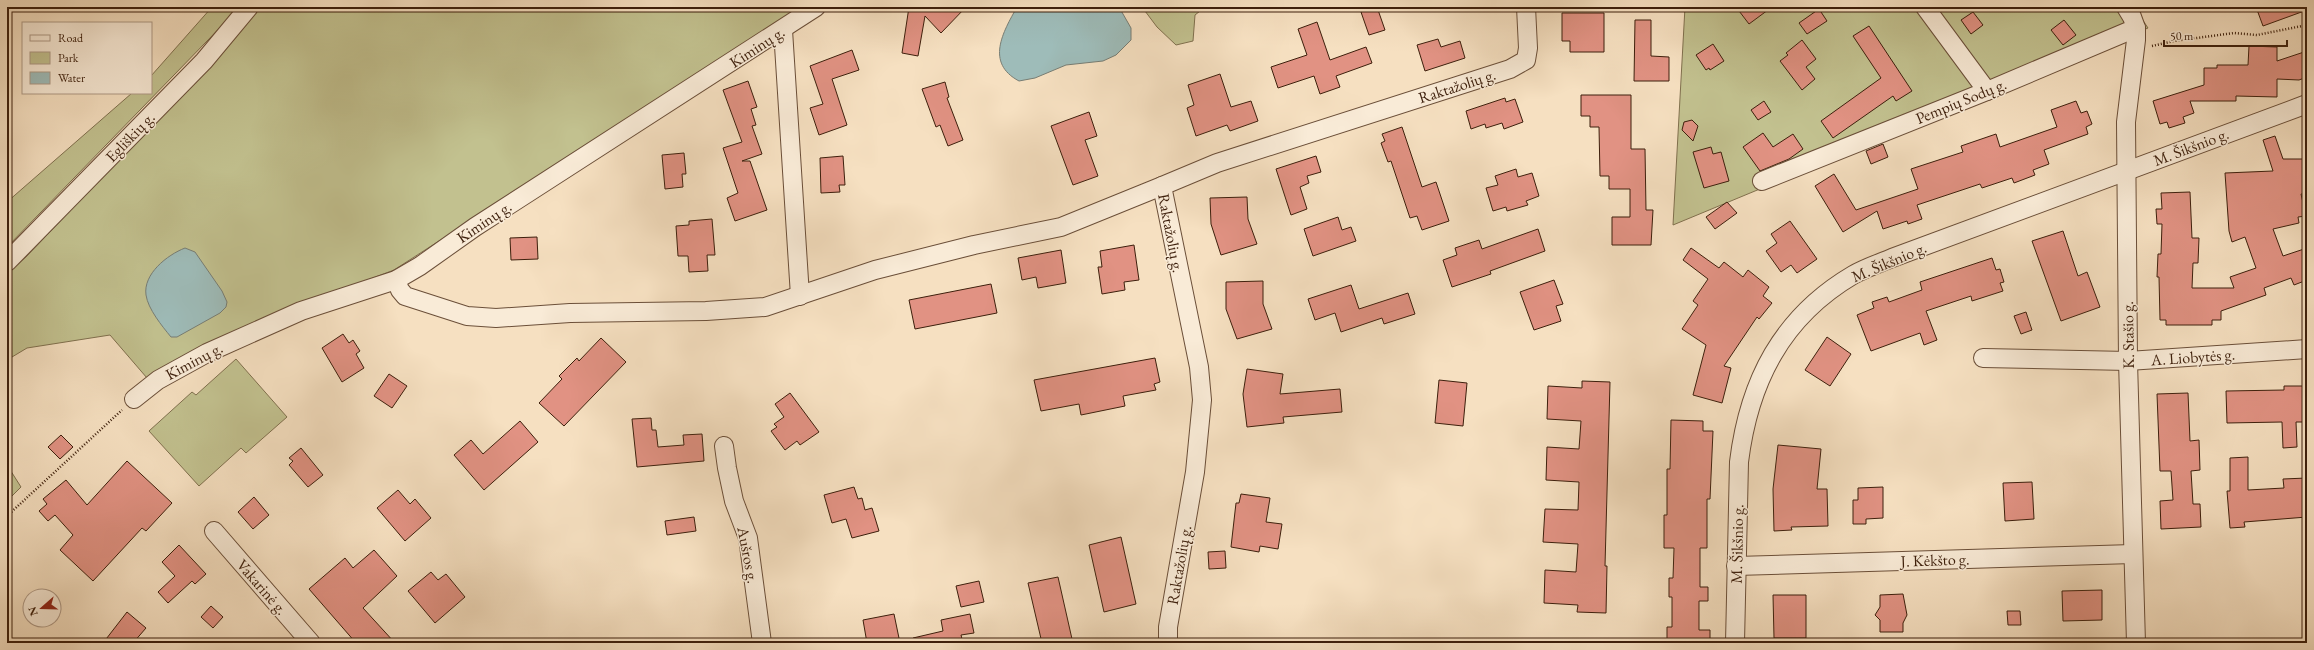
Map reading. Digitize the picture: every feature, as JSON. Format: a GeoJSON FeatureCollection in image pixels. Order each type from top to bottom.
{"type":"FeatureCollection","features":[{"type":"Feature","properties":{"kind":"street","name":"Egliškių g."},"geometry":{"type":"LineString","coordinates":[[7,262],[204,61],[249,7]]}},
{"type":"Feature","properties":{"kind":"street","name":"Kiminų g."},"geometry":{"type":"LineString","coordinates":[[134,399],[158,380],[214,350],[301,311],[396,280],[420,266],[475,227],[783,30],[816,7]]}},
{"type":"Feature","properties":{"kind":"street","name":"Raktažolių g."},"geometry":{"type":"LineString","coordinates":[[1168,643],[1169,619],[1195,472],[1202,400],[1198,367],[1162,186],[1217,163],[1510,69],[1526,60],[1528,48],[1526,7]]}},
{"type":"Feature","properties":{"kind":"street"},"geometry":{"type":"LineString","coordinates":[[1925,7],[1987,91]]}},
{"type":"Feature","properties":{"kind":"street"},"geometry":{"type":"LineString","coordinates":[[2126,7],[2136,28]]}},
{"type":"Feature","properties":{"kind":"street","name":"Pempių Sodų g."},"geometry":{"type":"LineString","coordinates":[[1762,181],[1987,91],[2136,28]]}},
{"type":"Feature","properties":{"kind":"street","name":"K. Stašio g."},"geometry":{"type":"LineString","coordinates":[[2136,28],[2126,122],[2128,361],[2136,643]]}},
{"type":"Feature","properties":{"kind":"street"},"geometry":{"type":"LineString","coordinates":[[783,30],[800,296]]}},
{"type":"Feature","properties":{"kind":"street","name":"M. Šikšnio g."},"geometry":{"type":"LineString","coordinates":[[1735,643],[1739,462],[1743,432],[1750,403],[1762,373],[1776,348],[1812,304],[1855,274],[1892,258],[2307,104]]}},
{"type":"Feature","properties":{"kind":"street"},"geometry":{"type":"LineString","coordinates":[[396,280],[400,290],[406,296],[467,316],[496,318],[570,313],[706,311],[765,307],[876,270],[974,245],[1061,227],[1162,186]]}},
{"type":"Feature","properties":{"kind":"street","name":"A. Liobytės g."},"geometry":{"type":"LineString","coordinates":[[1983,358],[2128,361],[2307,349]]}},
{"type":"Feature","properties":{"kind":"street","name":"Aušros g."},"geometry":{"type":"LineString","coordinates":[[724,446],[734,501],[748,538],[762,643]]}},
{"type":"Feature","properties":{"kind":"street","name":"Vakarinė g."},"geometry":{"type":"LineString","coordinates":[[214,531],[311,643]]}},
{"type":"Feature","properties":{"kind":"street","name":"J. Kėkšto g."},"geometry":{"type":"LineString","coordinates":[[1736,566],[2133,554]]}},
{"type":"Feature","properties":{"kind":"path"},"geometry":{"type":"LineString","coordinates":[[2134,51],[2174,41],[2234,33],[2257,34],[2307,25]]}},
{"type":"Feature","properties":{"kind":"path"},"geometry":{"type":"LineString","coordinates":[[7,516],[134,399]]}},
{"type":"Feature","properties":{"kind":"green space"},"geometry":{"type":"Polygon","coordinates":[[[212,7],[240,7],[7,247],[7,202],[131,94],[152,94],[152,75],[212,7]]]}},
{"type":"Feature","properties":{"kind":"green space"},"geometry":{"type":"Polygon","coordinates":[[[259,7],[802,7],[394,270],[320,298],[147,378],[110,335],[27,348],[7,360],[7,274],[26,257],[199,75],[259,7]]]}},
{"type":"Feature","properties":{"kind":"green space"},"geometry":{"type":"Polygon","coordinates":[[[1142,7],[1205,7],[1195,15],[1193,41],[1176,45],[1157,27],[1142,7]]]}},
{"type":"Feature","properties":{"kind":"green space"},"geometry":{"type":"Polygon","coordinates":[[[1685,7],[2134,7],[2148,28],[1673,225],[1685,7]]]}},
{"type":"Feature","properties":{"kind":"green space"},"geometry":{"type":"Polygon","coordinates":[[[236,359],[287,417],[246,453],[241,448],[199,486],[149,431],[192,392],[196,395],[236,359]]]}},
{"type":"Feature","properties":{"kind":"green space"},"geometry":{"type":"Polygon","coordinates":[[[7,465],[21,487],[7,501],[7,465]]]}},
{"type":"Feature","properties":{"kind":"water"},"geometry":{"type":"Polygon","coordinates":[[[1017,7],[1119,7],[1131,28],[1131,40],[1116,55],[1103,61],[1066,65],[1035,78],[1019,81],[1009,74],[1002,65],[1000,56],[1000,47],[1003,37],[1017,7]]]}},
{"type":"Feature","properties":{"kind":"water"},"geometry":{"type":"Polygon","coordinates":[[[185,248],[195,252],[222,291],[227,302],[226,307],[220,313],[177,337],[171,337],[149,306],[146,295],[146,287],[152,273],[164,260],[185,248]]]}},
{"type":"Feature","properties":{"kind":"building"},"geometry":{"type":"Polygon","coordinates":[[[909,7],[966,7],[941,33],[925,16],[918,56],[902,53],[909,7]]]}},
{"type":"Feature","properties":{"kind":"building"},"geometry":{"type":"Polygon","coordinates":[[[1377,7],[1385,30],[1369,35],[1361,12],[1377,7]]]}},
{"type":"Feature","properties":{"kind":"building"},"geometry":{"type":"Polygon","coordinates":[[[1736,7],[1772,7],[1749,24],[1736,7]]]}},
{"type":"Feature","properties":{"kind":"building"},"geometry":{"type":"Polygon","coordinates":[[[2256,7],[2307,7],[2307,10],[2263,26],[2256,7]]]}},
{"type":"Feature","properties":{"kind":"building"},"geometry":{"type":"Polygon","coordinates":[[[1819,9],[1827,21],[1807,34],[1799,23],[1819,9]]]}},
{"type":"Feature","properties":{"kind":"building"},"geometry":{"type":"Polygon","coordinates":[[[1973,12],[1983,25],[1971,34],[1961,20],[1973,12]]]}},
{"type":"Feature","properties":{"kind":"building"},"geometry":{"type":"Polygon","coordinates":[[[1562,13],[1604,13],[1604,52],[1570,52],[1570,41],[1562,41],[1562,13]]]}},
{"type":"Feature","properties":{"kind":"building"},"geometry":{"type":"Polygon","coordinates":[[[1635,20],[1651,20],[1651,56],[1669,57],[1669,81],[1634,81],[1635,20]]]}},
{"type":"Feature","properties":{"kind":"building"},"geometry":{"type":"Polygon","coordinates":[[[2064,20],[2076,35],[2063,45],[2051,30],[2064,20]]]}},
{"type":"Feature","properties":{"kind":"building"},"geometry":{"type":"Polygon","coordinates":[[[1317,22],[1330,60],[1366,47],[1372,63],[1336,76],[1340,87],[1320,94],[1314,76],[1278,88],[1271,67],[1307,55],[1298,29],[1317,22]]]}},
{"type":"Feature","properties":{"kind":"building"},"geometry":{"type":"Polygon","coordinates":[[[1869,26],[1912,91],[1896,101],[1893,96],[1833,138],[1821,121],[1881,78],[1853,36],[1869,26]]]}},
{"type":"Feature","properties":{"kind":"building"},"geometry":{"type":"Polygon","coordinates":[[[1438,39],[1441,47],[1460,41],[1465,58],[1425,71],[1417,45],[1438,39]]]}},
{"type":"Feature","properties":{"kind":"building"},"geometry":{"type":"Polygon","coordinates":[[[1802,40],[1816,59],[1806,67],[1815,79],[1802,90],[1780,61],[1788,55],[1786,53],[1802,40]]]}},
{"type":"Feature","properties":{"kind":"building"},"geometry":{"type":"Polygon","coordinates":[[[1713,44],[1724,61],[1710,70],[1709,68],[1706,70],[1696,55],[1713,44]]]}},
{"type":"Feature","properties":{"kind":"building"},"geometry":{"type":"Polygon","coordinates":[[[2249,46],[2277,47],[2277,61],[2307,51],[2307,77],[2299,80],[2277,79],[2277,97],[2236,96],[2236,101],[2190,101],[2194,113],[2183,117],[2185,123],[2169,128],[2167,122],[2160,124],[2153,101],[2204,85],[2204,68],[2217,68],[2217,65],[2248,65],[2249,46]]]}},
{"type":"Feature","properties":{"kind":"building"},"geometry":{"type":"Polygon","coordinates":[[[852,50],[859,70],[832,79],[847,125],[819,135],[810,108],[823,104],[810,66],[852,50]]]}},
{"type":"Feature","properties":{"kind":"building"},"geometry":{"type":"Polygon","coordinates":[[[1220,74],[1231,107],[1251,101],[1258,121],[1230,131],[1227,125],[1196,136],[1187,108],[1194,105],[1188,85],[1220,74]]]}},
{"type":"Feature","properties":{"kind":"building"},"geometry":{"type":"Polygon","coordinates":[[[748,81],[757,107],[751,109],[756,125],[752,126],[762,154],[742,161],[750,161],[767,210],[735,221],[727,198],[738,193],[723,148],[742,142],[723,90],[748,81]]]}},
{"type":"Feature","properties":{"kind":"building"},"geometry":{"type":"Polygon","coordinates":[[[945,82],[949,97],[947,98],[963,140],[948,146],[940,125],[936,127],[922,89],[945,82]]]}},
{"type":"Feature","properties":{"kind":"building"},"geometry":{"type":"Polygon","coordinates":[[[1581,95],[1631,95],[1631,149],[1645,149],[1646,210],[1653,210],[1651,245],[1612,245],[1612,217],[1630,217],[1630,189],[1609,189],[1609,176],[1600,176],[1599,127],[1590,127],[1590,116],[1581,116],[1581,95]]]}},
{"type":"Feature","properties":{"kind":"building"},"geometry":{"type":"Polygon","coordinates":[[[1505,98],[1506,102],[1515,99],[1523,122],[1504,129],[1502,123],[1486,128],[1485,124],[1471,129],[1466,111],[1505,98]]]}},
{"type":"Feature","properties":{"kind":"building"},"geometry":{"type":"Polygon","coordinates":[[[1764,101],[1771,112],[1758,120],[1751,110],[1764,101]]]}},
{"type":"Feature","properties":{"kind":"building"},"geometry":{"type":"Polygon","coordinates":[[[2076,101],[2081,113],[2087,111],[2092,124],[2086,127],[2088,134],[2044,150],[2049,164],[2033,170],[2035,175],[2014,183],[2012,178],[1982,188],[1980,184],[1917,205],[1922,219],[1908,224],[1907,221],[1883,229],[1877,211],[1843,232],[1815,186],[1834,174],[1856,210],[1918,189],[1911,169],[1963,152],[1961,146],[1996,134],[2000,147],[2057,127],[2051,110],[2076,101]]]}},
{"type":"Feature","properties":{"kind":"building"},"geometry":{"type":"Polygon","coordinates":[[[1089,112],[1097,136],[1085,140],[1098,176],[1073,185],[1051,126],[1089,112]]]}},
{"type":"Feature","properties":{"kind":"building"},"geometry":{"type":"Polygon","coordinates":[[[1692,120],[1698,126],[1693,141],[1682,130],[1684,122],[1692,120]]]}},
{"type":"Feature","properties":{"kind":"building"},"geometry":{"type":"Polygon","coordinates":[[[1402,127],[1422,187],[1436,182],[1449,221],[1422,230],[1417,216],[1410,218],[1391,161],[1388,162],[1381,143],[1385,141],[1382,134],[1402,127]]]}},
{"type":"Feature","properties":{"kind":"building"},"geometry":{"type":"Polygon","coordinates":[[[1763,133],[1773,147],[1793,134],[1803,149],[1789,159],[1760,171],[1743,147],[1763,133]]]}},
{"type":"Feature","properties":{"kind":"building"},"geometry":{"type":"Polygon","coordinates":[[[2275,136],[2283,159],[2307,159],[2307,194],[2301,194],[2306,216],[2298,217],[2299,223],[2273,229],[2283,256],[2307,248],[2307,280],[2294,285],[2291,278],[2264,288],[2266,295],[2221,311],[2221,320],[2212,320],[2212,325],[2166,325],[2166,320],[2160,320],[2159,277],[2157,277],[2158,254],[2161,254],[2162,224],[2157,224],[2156,209],[2162,209],[2161,193],[2190,192],[2192,238],[2199,238],[2198,263],[2193,263],[2192,288],[2234,288],[2230,277],[2256,268],[2245,237],[2232,242],[2229,231],[2225,173],[2273,171],[2263,140],[2275,136]]]}},
{"type":"Feature","properties":{"kind":"building"},"geometry":{"type":"Polygon","coordinates":[[[1883,144],[1888,157],[1871,164],[1866,151],[1883,144]]]}},
{"type":"Feature","properties":{"kind":"building"},"geometry":{"type":"Polygon","coordinates":[[[1711,147],[1713,154],[1721,152],[1729,181],[1704,188],[1693,152],[1711,147]]]}},
{"type":"Feature","properties":{"kind":"building"},"geometry":{"type":"Polygon","coordinates":[[[684,153],[686,174],[682,174],[683,187],[665,189],[662,155],[684,153]]]}},
{"type":"Feature","properties":{"kind":"building"},"geometry":{"type":"Polygon","coordinates":[[[843,156],[845,185],[839,185],[840,192],[821,193],[820,158],[843,156]]]}},
{"type":"Feature","properties":{"kind":"building"},"geometry":{"type":"Polygon","coordinates":[[[1316,156],[1321,172],[1307,176],[1309,183],[1300,187],[1307,209],[1291,215],[1276,169],[1316,156]]]}},
{"type":"Feature","properties":{"kind":"building"},"geometry":{"type":"Polygon","coordinates":[[[1516,169],[1518,177],[1532,173],[1539,196],[1526,201],[1528,205],[1507,211],[1506,207],[1493,211],[1486,188],[1498,185],[1495,176],[1516,169]]]}},
{"type":"Feature","properties":{"kind":"building"},"geometry":{"type":"Polygon","coordinates":[[[1247,197],[1248,219],[1257,244],[1221,255],[1211,224],[1210,198],[1247,197]]]}},
{"type":"Feature","properties":{"kind":"building"},"geometry":{"type":"Polygon","coordinates":[[[1727,202],[1737,213],[1715,229],[1706,217],[1727,202]]]}},
{"type":"Feature","properties":{"kind":"building"},"geometry":{"type":"Polygon","coordinates":[[[1338,217],[1342,230],[1351,227],[1356,241],[1313,256],[1304,229],[1338,217]]]}},
{"type":"Feature","properties":{"kind":"building"},"geometry":{"type":"Polygon","coordinates":[[[712,219],[715,255],[707,255],[708,271],[689,272],[688,256],[678,256],[676,226],[689,225],[689,221],[712,219]]]}},
{"type":"Feature","properties":{"kind":"building"},"geometry":{"type":"Polygon","coordinates":[[[1790,221],[1817,259],[1797,273],[1791,265],[1781,272],[1766,251],[1777,243],[1771,234],[1790,221]]]}},
{"type":"Feature","properties":{"kind":"building"},"geometry":{"type":"Polygon","coordinates":[[[1538,229],[1545,251],[1490,271],[1491,274],[1452,287],[1443,260],[1457,255],[1455,248],[1479,240],[1482,249],[1538,229]]]}},
{"type":"Feature","properties":{"kind":"building"},"geometry":{"type":"Polygon","coordinates":[[[2063,231],[2078,276],[2087,272],[2100,307],[2061,321],[2032,241],[2063,231]]]}},
{"type":"Feature","properties":{"kind":"building"},"geometry":{"type":"Polygon","coordinates":[[[537,237],[538,259],[511,260],[510,238],[537,237]]]}},
{"type":"Feature","properties":{"kind":"building"},"geometry":{"type":"Polygon","coordinates":[[[1134,245],[1139,280],[1124,282],[1125,290],[1102,294],[1098,267],[1102,267],[1100,251],[1134,245]]]}},
{"type":"Feature","properties":{"kind":"building"},"geometry":{"type":"Polygon","coordinates":[[[1691,248],[1719,268],[1724,262],[1743,277],[1748,270],[1769,287],[1763,296],[1772,303],[1759,319],[1757,317],[1724,366],[1731,368],[1722,403],[1693,395],[1706,345],[1682,329],[1698,305],[1693,301],[1708,279],[1683,260],[1691,248]]]}},
{"type":"Feature","properties":{"kind":"building"},"geometry":{"type":"Polygon","coordinates":[[[1061,250],[1066,283],[1038,288],[1036,277],[1022,280],[1018,258],[1061,250]]]}},
{"type":"Feature","properties":{"kind":"building"},"geometry":{"type":"Polygon","coordinates":[[[1992,258],[1996,270],[2000,269],[2004,282],[2000,283],[2003,291],[1972,301],[1971,296],[1926,311],[1937,340],[1924,345],[1920,333],[1871,351],[1857,315],[1874,308],[1872,302],[1887,297],[1889,302],[1922,290],[1920,282],[1992,258]]]}},
{"type":"Feature","properties":{"kind":"building"},"geometry":{"type":"Polygon","coordinates":[[[1554,280],[1563,304],[1556,306],[1561,321],[1534,330],[1520,292],[1554,280]]]}},
{"type":"Feature","properties":{"kind":"building"},"geometry":{"type":"Polygon","coordinates":[[[1263,281],[1263,304],[1272,329],[1237,339],[1226,309],[1226,282],[1263,281]]]}},
{"type":"Feature","properties":{"kind":"building"},"geometry":{"type":"Polygon","coordinates":[[[991,284],[997,313],[915,329],[909,300],[991,284]]]}},
{"type":"Feature","properties":{"kind":"building"},"geometry":{"type":"Polygon","coordinates":[[[1351,285],[1359,309],[1408,293],[1415,314],[1384,324],[1382,318],[1341,332],[1335,313],[1315,320],[1308,299],[1351,285]]]}},
{"type":"Feature","properties":{"kind":"building"},"geometry":{"type":"Polygon","coordinates":[[[2026,312],[2032,330],[2021,334],[2014,316],[2026,312]]]}},
{"type":"Feature","properties":{"kind":"building"},"geometry":{"type":"Polygon","coordinates":[[[343,334],[349,343],[353,340],[360,351],[356,354],[364,368],[342,382],[322,348],[343,334]]]}},
{"type":"Feature","properties":{"kind":"building"},"geometry":{"type":"Polygon","coordinates":[[[1827,337],[1851,354],[1830,386],[1805,370],[1827,337]]]}},
{"type":"Feature","properties":{"kind":"building"},"geometry":{"type":"Polygon","coordinates":[[[601,338],[626,362],[564,426],[539,403],[562,379],[559,376],[577,358],[579,361],[601,338]]]}},
{"type":"Feature","properties":{"kind":"building"},"geometry":{"type":"Polygon","coordinates":[[[1155,358],[1160,382],[1154,384],[1156,390],[1123,396],[1125,406],[1081,415],[1079,404],[1041,411],[1034,380],[1155,358]]]}},
{"type":"Feature","properties":{"kind":"building"},"geometry":{"type":"Polygon","coordinates":[[[1247,369],[1283,374],[1280,394],[1340,389],[1342,412],[1283,417],[1284,423],[1247,427],[1243,394],[1247,369]]]}},
{"type":"Feature","properties":{"kind":"building"},"geometry":{"type":"Polygon","coordinates":[[[389,374],[407,386],[392,408],[374,396],[389,374]]]}},
{"type":"Feature","properties":{"kind":"building"},"geometry":{"type":"Polygon","coordinates":[[[1439,380],[1467,383],[1463,426],[1435,423],[1439,380]]]}},
{"type":"Feature","properties":{"kind":"building"},"geometry":{"type":"Polygon","coordinates":[[[1582,381],[1610,382],[1605,566],[1607,566],[1606,613],[1577,612],[1578,605],[1544,603],[1545,570],[1576,572],[1578,544],[1543,542],[1545,509],[1578,510],[1579,482],[1546,480],[1547,447],[1579,449],[1581,421],[1547,419],[1548,386],[1582,388],[1582,381]]]}},
{"type":"Feature","properties":{"kind":"building"},"geometry":{"type":"Polygon","coordinates":[[[2284,386],[2307,386],[2307,422],[2296,422],[2297,447],[2283,448],[2282,422],[2227,423],[2226,391],[2284,390],[2284,386]]]}},
{"type":"Feature","properties":{"kind":"building"},"geometry":{"type":"Polygon","coordinates":[[[790,393],[819,432],[800,445],[797,441],[785,450],[771,431],[777,427],[774,424],[784,417],[775,404],[790,393]]]}},
{"type":"Feature","properties":{"kind":"building"},"geometry":{"type":"Polygon","coordinates":[[[2188,393],[2190,441],[2199,440],[2200,470],[2191,471],[2193,504],[2200,504],[2201,527],[2161,529],[2160,501],[2173,500],[2171,471],[2160,471],[2157,394],[2188,393]]]}},
{"type":"Feature","properties":{"kind":"building"},"geometry":{"type":"Polygon","coordinates":[[[651,418],[652,430],[656,430],[658,447],[684,445],[683,435],[702,434],[704,461],[637,467],[632,419],[651,418]]]}},
{"type":"Feature","properties":{"kind":"building"},"geometry":{"type":"Polygon","coordinates":[[[1671,420],[1703,421],[1703,431],[1713,431],[1710,499],[1707,499],[1707,548],[1700,548],[1700,587],[1708,587],[1708,601],[1699,601],[1699,630],[1710,630],[1710,643],[1667,643],[1667,627],[1672,627],[1672,597],[1669,597],[1669,578],[1673,578],[1674,548],[1664,548],[1664,515],[1667,515],[1667,469],[1670,469],[1671,420]]]}},
{"type":"Feature","properties":{"kind":"building"},"geometry":{"type":"Polygon","coordinates":[[[520,421],[538,442],[484,490],[454,455],[471,440],[483,454],[520,421]]]}},
{"type":"Feature","properties":{"kind":"building"},"geometry":{"type":"Polygon","coordinates":[[[61,435],[73,447],[60,459],[48,447],[61,435]]]}},
{"type":"Feature","properties":{"kind":"building"},"geometry":{"type":"Polygon","coordinates":[[[1778,445],[1821,449],[1817,489],[1827,489],[1828,526],[1791,527],[1792,530],[1774,531],[1773,489],[1778,445]]]}},
{"type":"Feature","properties":{"kind":"building"},"geometry":{"type":"Polygon","coordinates":[[[301,448],[323,475],[308,487],[289,465],[293,461],[289,458],[301,448]]]}},
{"type":"Feature","properties":{"kind":"building"},"geometry":{"type":"Polygon","coordinates":[[[2248,457],[2248,490],[2284,488],[2283,479],[2307,478],[2307,517],[2244,522],[2245,527],[2230,528],[2227,491],[2230,491],[2230,458],[2248,457]]]}},
{"type":"Feature","properties":{"kind":"building"},"geometry":{"type":"Polygon","coordinates":[[[127,461],[172,503],[146,531],[142,528],[93,581],[60,550],[73,535],[55,515],[48,521],[39,511],[47,504],[43,499],[66,480],[87,505],[127,461]]]}},
{"type":"Feature","properties":{"kind":"building"},"geometry":{"type":"Polygon","coordinates":[[[2032,482],[2034,519],[2005,521],[2003,483],[2032,482]]]}},
{"type":"Feature","properties":{"kind":"building"},"geometry":{"type":"Polygon","coordinates":[[[854,487],[858,499],[862,498],[865,510],[872,508],[879,531],[852,538],[846,519],[832,523],[824,495],[854,487]]]}},
{"type":"Feature","properties":{"kind":"building"},"geometry":{"type":"Polygon","coordinates":[[[1883,487],[1883,518],[1866,519],[1866,524],[1853,524],[1853,500],[1858,500],[1858,488],[1883,487]]]}},
{"type":"Feature","properties":{"kind":"building"},"geometry":{"type":"Polygon","coordinates":[[[398,490],[410,504],[415,499],[431,518],[405,541],[377,508],[398,490]]]}},
{"type":"Feature","properties":{"kind":"building"},"geometry":{"type":"Polygon","coordinates":[[[1241,494],[1270,498],[1266,522],[1282,524],[1278,549],[1260,546],[1259,552],[1231,547],[1236,503],[1239,503],[1241,494]]]}},
{"type":"Feature","properties":{"kind":"building"},"geometry":{"type":"Polygon","coordinates":[[[254,497],[269,515],[253,529],[238,512],[254,497]]]}},
{"type":"Feature","properties":{"kind":"building"},"geometry":{"type":"Polygon","coordinates":[[[694,517],[696,531],[667,535],[665,521],[694,517]]]}},
{"type":"Feature","properties":{"kind":"building"},"geometry":{"type":"Polygon","coordinates":[[[1121,537],[1136,604],[1104,612],[1089,545],[1121,537]]]}},
{"type":"Feature","properties":{"kind":"building"},"geometry":{"type":"Polygon","coordinates":[[[179,545],[206,574],[195,584],[192,581],[168,603],[158,592],[175,576],[162,562],[179,545]]]}},
{"type":"Feature","properties":{"kind":"building"},"geometry":{"type":"Polygon","coordinates":[[[374,550],[397,576],[363,608],[395,643],[356,643],[309,589],[345,558],[353,568],[374,550]]]}},
{"type":"Feature","properties":{"kind":"building"},"geometry":{"type":"Polygon","coordinates":[[[1225,551],[1226,568],[1209,569],[1208,552],[1225,551]]]}},
{"type":"Feature","properties":{"kind":"building"},"geometry":{"type":"Polygon","coordinates":[[[431,572],[438,580],[446,574],[465,597],[435,623],[408,591],[431,572]]]}},
{"type":"Feature","properties":{"kind":"building"},"geometry":{"type":"Polygon","coordinates":[[[1058,577],[1072,639],[1056,643],[1042,643],[1028,583],[1058,577]]]}},
{"type":"Feature","properties":{"kind":"building"},"geometry":{"type":"Polygon","coordinates":[[[979,581],[984,602],[961,607],[956,586],[979,581]]]}},
{"type":"Feature","properties":{"kind":"building"},"geometry":{"type":"Polygon","coordinates":[[[2102,590],[2102,620],[2063,621],[2062,591],[2102,590]]]}},
{"type":"Feature","properties":{"kind":"building"},"geometry":{"type":"Polygon","coordinates":[[[1903,594],[1907,615],[1903,623],[1903,632],[1880,632],[1880,620],[1875,615],[1880,607],[1880,595],[1903,594]]]}},
{"type":"Feature","properties":{"kind":"building"},"geometry":{"type":"Polygon","coordinates":[[[1773,595],[1806,595],[1806,638],[1774,638],[1773,595]]]}},
{"type":"Feature","properties":{"kind":"building"},"geometry":{"type":"Polygon","coordinates":[[[211,606],[223,617],[213,628],[201,617],[211,606]]]}},
{"type":"Feature","properties":{"kind":"building"},"geometry":{"type":"Polygon","coordinates":[[[2007,611],[2020,611],[2021,625],[2008,625],[2007,611]]]}},
{"type":"Feature","properties":{"kind":"building"},"geometry":{"type":"Polygon","coordinates":[[[127,612],[146,628],[133,643],[103,643],[127,612]]]}},
{"type":"Feature","properties":{"kind":"building"},"geometry":{"type":"Polygon","coordinates":[[[894,614],[900,643],[867,643],[863,620],[894,614]]]}},
{"type":"Feature","properties":{"kind":"building"},"geometry":{"type":"Polygon","coordinates":[[[970,614],[974,633],[961,635],[963,643],[914,643],[913,638],[943,631],[941,620],[970,614]]]}}]}
